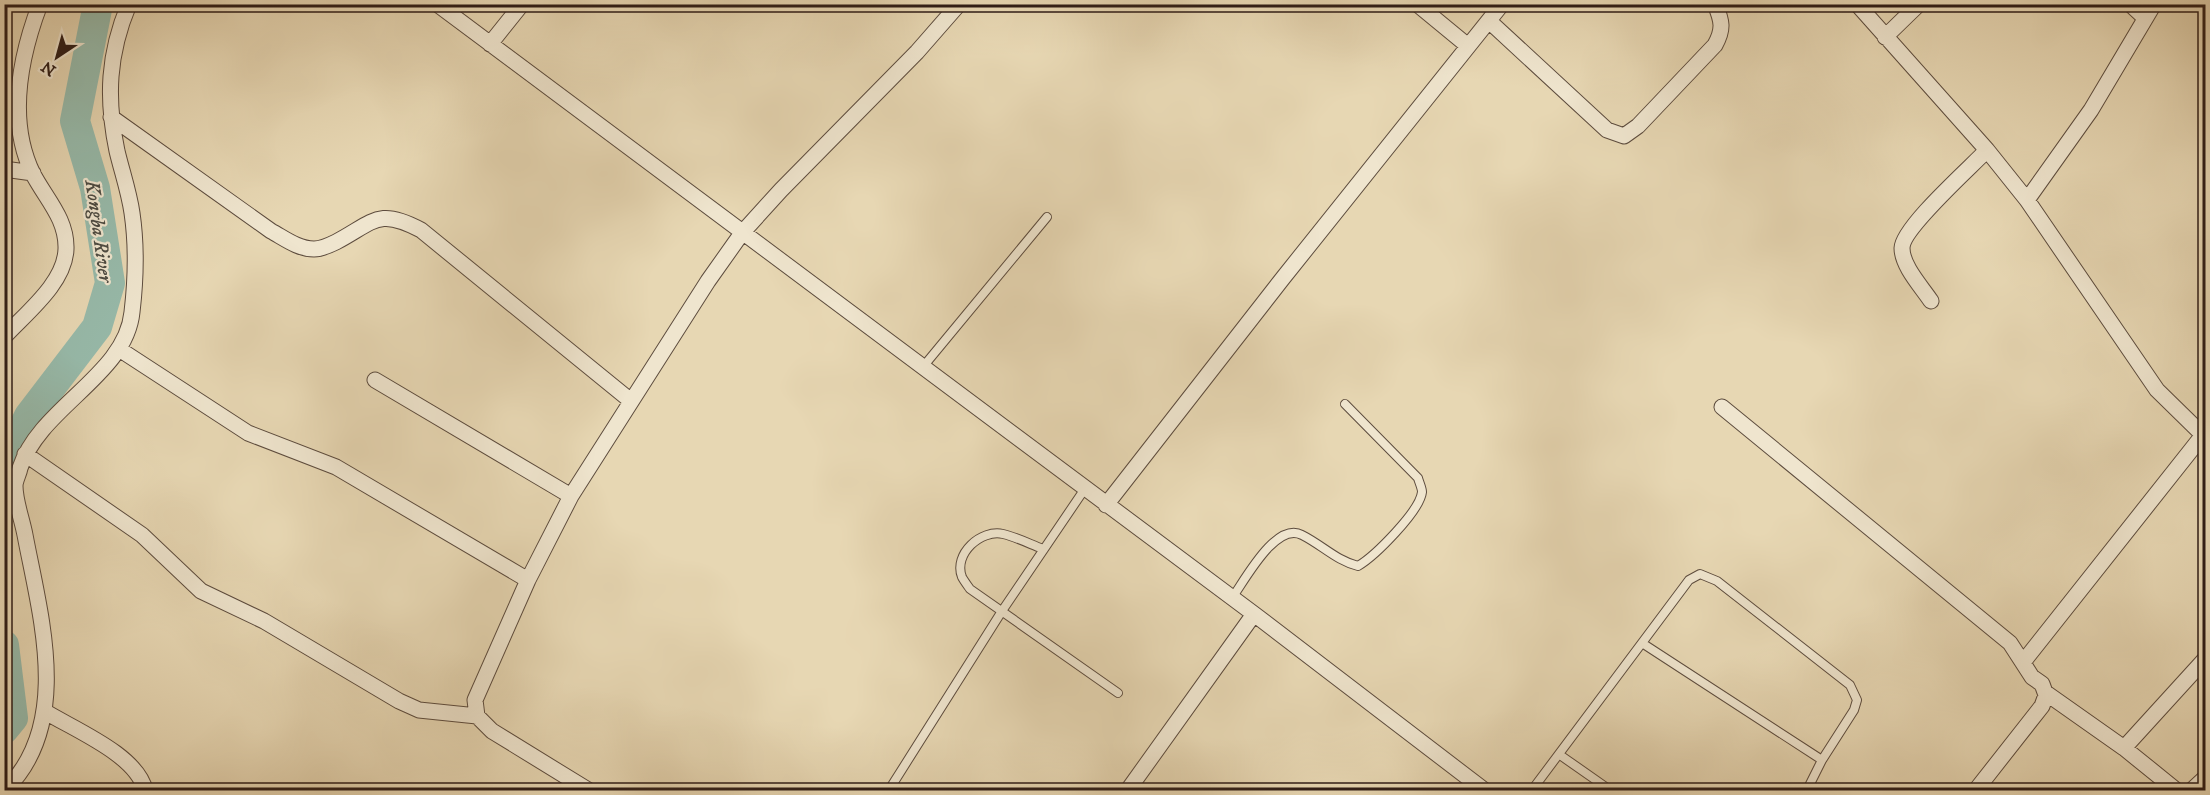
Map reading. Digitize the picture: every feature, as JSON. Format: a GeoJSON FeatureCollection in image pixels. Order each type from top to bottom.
{"type":"FeatureCollection","features":[{"type":"Feature","properties":{"kind":"street"},"geometry":{"type":"LineString","coordinates":[[5,337],[57,279],[66,250],[62,223],[33,173],[19,129],[20,81],[31,28],[40,4]]}},
{"type":"Feature","properties":{"kind":"street"},"geometry":{"type":"LineString","coordinates":[[4,790],[31,751],[44,711],[48,670],[43,631],[15,485],[25,454],[39,432],[119,349],[132,316],[137,261],[132,211],[111,117],[109,81],[116,35],[129,4]]}},
{"type":"Feature","properties":{"kind":"street"},"geometry":{"type":"LineString","coordinates":[[437,4],[1084,490],[1254,614],[1484,790]]}},
{"type":"Feature","properties":{"kind":"street"},"geometry":{"type":"LineString","coordinates":[[490,44],[522,4]]}},
{"type":"Feature","properties":{"kind":"street"},"geometry":{"type":"LineString","coordinates":[[588,790],[492,731],[477,716],[475,700],[528,580],[571,496],[708,281],[742,233],[781,190],[917,52],[959,4]]}},
{"type":"Feature","properties":{"kind":"street"},"geometry":{"type":"LineString","coordinates":[[1418,4],[1468,46]]}},
{"type":"Feature","properties":{"kind":"street"},"geometry":{"type":"LineString","coordinates":[[1106,505],[1502,4]]}},
{"type":"Feature","properties":{"kind":"street"},"geometry":{"type":"LineString","coordinates":[[1489,21],[1606,130],[1624,136],[1638,126],[1715,45],[1721,34],[1722,21],[1715,4]]}},
{"type":"Feature","properties":{"kind":"street"},"geometry":{"type":"LineString","coordinates":[[1857,4],[1988,150],[2027,200],[2157,390],[2204,437],[2024,661]]}},
{"type":"Feature","properties":{"kind":"street"},"geometry":{"type":"LineString","coordinates":[[1885,37],[1919,4]]}},
{"type":"Feature","properties":{"kind":"street"},"geometry":{"type":"LineString","coordinates":[[2130,4],[2145,18]]}},
{"type":"Feature","properties":{"kind":"street"},"geometry":{"type":"LineString","coordinates":[[2027,200],[2091,110],[2154,4]]}},
{"type":"Feature","properties":{"kind":"street"},"geometry":{"type":"LineString","coordinates":[[111,117],[270,231],[294,244],[315,249],[333,243],[378,218],[398,218],[421,230],[631,401]]}},
{"type":"Feature","properties":{"kind":"street"},"geometry":{"type":"LineString","coordinates":[[1931,301],[1904,261],[1901,246],[1908,229],[1988,150]]}},
{"type":"Feature","properties":{"kind":"street"},"geometry":{"type":"LineString","coordinates":[[4,169],[33,173]]}},
{"type":"Feature","properties":{"kind":"street"},"geometry":{"type":"LineString","coordinates":[[119,349],[248,433],[336,467],[528,580]]}},
{"type":"Feature","properties":{"kind":"street"},"geometry":{"type":"LineString","coordinates":[[375,380],[571,496]]}},
{"type":"Feature","properties":{"kind":"street"},"geometry":{"type":"LineString","coordinates":[[1722,407],[2010,643],[2040,684],[2176,790]]}},
{"type":"Feature","properties":{"kind":"street"},"geometry":{"type":"LineString","coordinates":[[25,454],[142,535],[201,591],[264,621],[409,706],[419,710],[477,716]]}},
{"type":"Feature","properties":{"kind":"street"},"geometry":{"type":"LineString","coordinates":[[1128,790],[1254,614]]}},
{"type":"Feature","properties":{"kind":"street"},"geometry":{"type":"LineString","coordinates":[[2124,748],[2205,658]]}},
{"type":"Feature","properties":{"kind":"street"},"geometry":{"type":"LineString","coordinates":[[1976,790],[2042,706],[2040,684]]}},
{"type":"Feature","properties":{"kind":"street"},"geometry":{"type":"LineString","coordinates":[[44,711],[131,764],[143,779],[146,790]]}},
{"type":"Feature","properties":{"kind":"street"},"geometry":{"type":"LineString","coordinates":[[2192,790],[2205,777]]}},
{"type":"Feature","properties":{"kind":"lane"},"geometry":{"type":"LineString","coordinates":[[922,368],[1047,217]]}},
{"type":"Feature","properties":{"kind":"lane"},"geometry":{"type":"LineString","coordinates":[[1232,598],[1273,541],[1285,533],[1299,533],[1346,563],[1358,566],[1371,558],[1418,504],[1422,491],[1418,478],[1345,404]]}},
{"type":"Feature","properties":{"kind":"lane"},"geometry":{"type":"LineString","coordinates":[[890,790],[1002,611],[1084,490]]}},
{"type":"Feature","properties":{"kind":"lane"},"geometry":{"type":"LineString","coordinates":[[1043,549],[1002,533],[984,534],[970,545],[961,562],[962,577],[970,589],[1118,693]]}},
{"type":"Feature","properties":{"kind":"lane"},"geometry":{"type":"LineString","coordinates":[[1532,790],[1689,580],[1700,574],[1717,581],[1851,685],[1855,692],[1857,700],[1854,710],[1822,760],[1808,790]]}},
{"type":"Feature","properties":{"kind":"lane"},"geometry":{"type":"LineString","coordinates":[[1642,643],[1822,760]]}},
{"type":"Feature","properties":{"kind":"lane"},"geometry":{"type":"LineString","coordinates":[[1560,754],[1610,790]]}},
{"type":"Feature","properties":{"kind":"waterway","name":"Kongba River"},"geometry":{"type":"LineString","coordinates":[[4,467],[29,416],[97,327],[110,283],[95,188],[75,121],[98,4]]}},
{"type":"Feature","properties":{"kind":"waterway","name":"Kongba River"},"geometry":{"type":"LineString","coordinates":[[4,645],[13,718],[4,729]]}}]}
